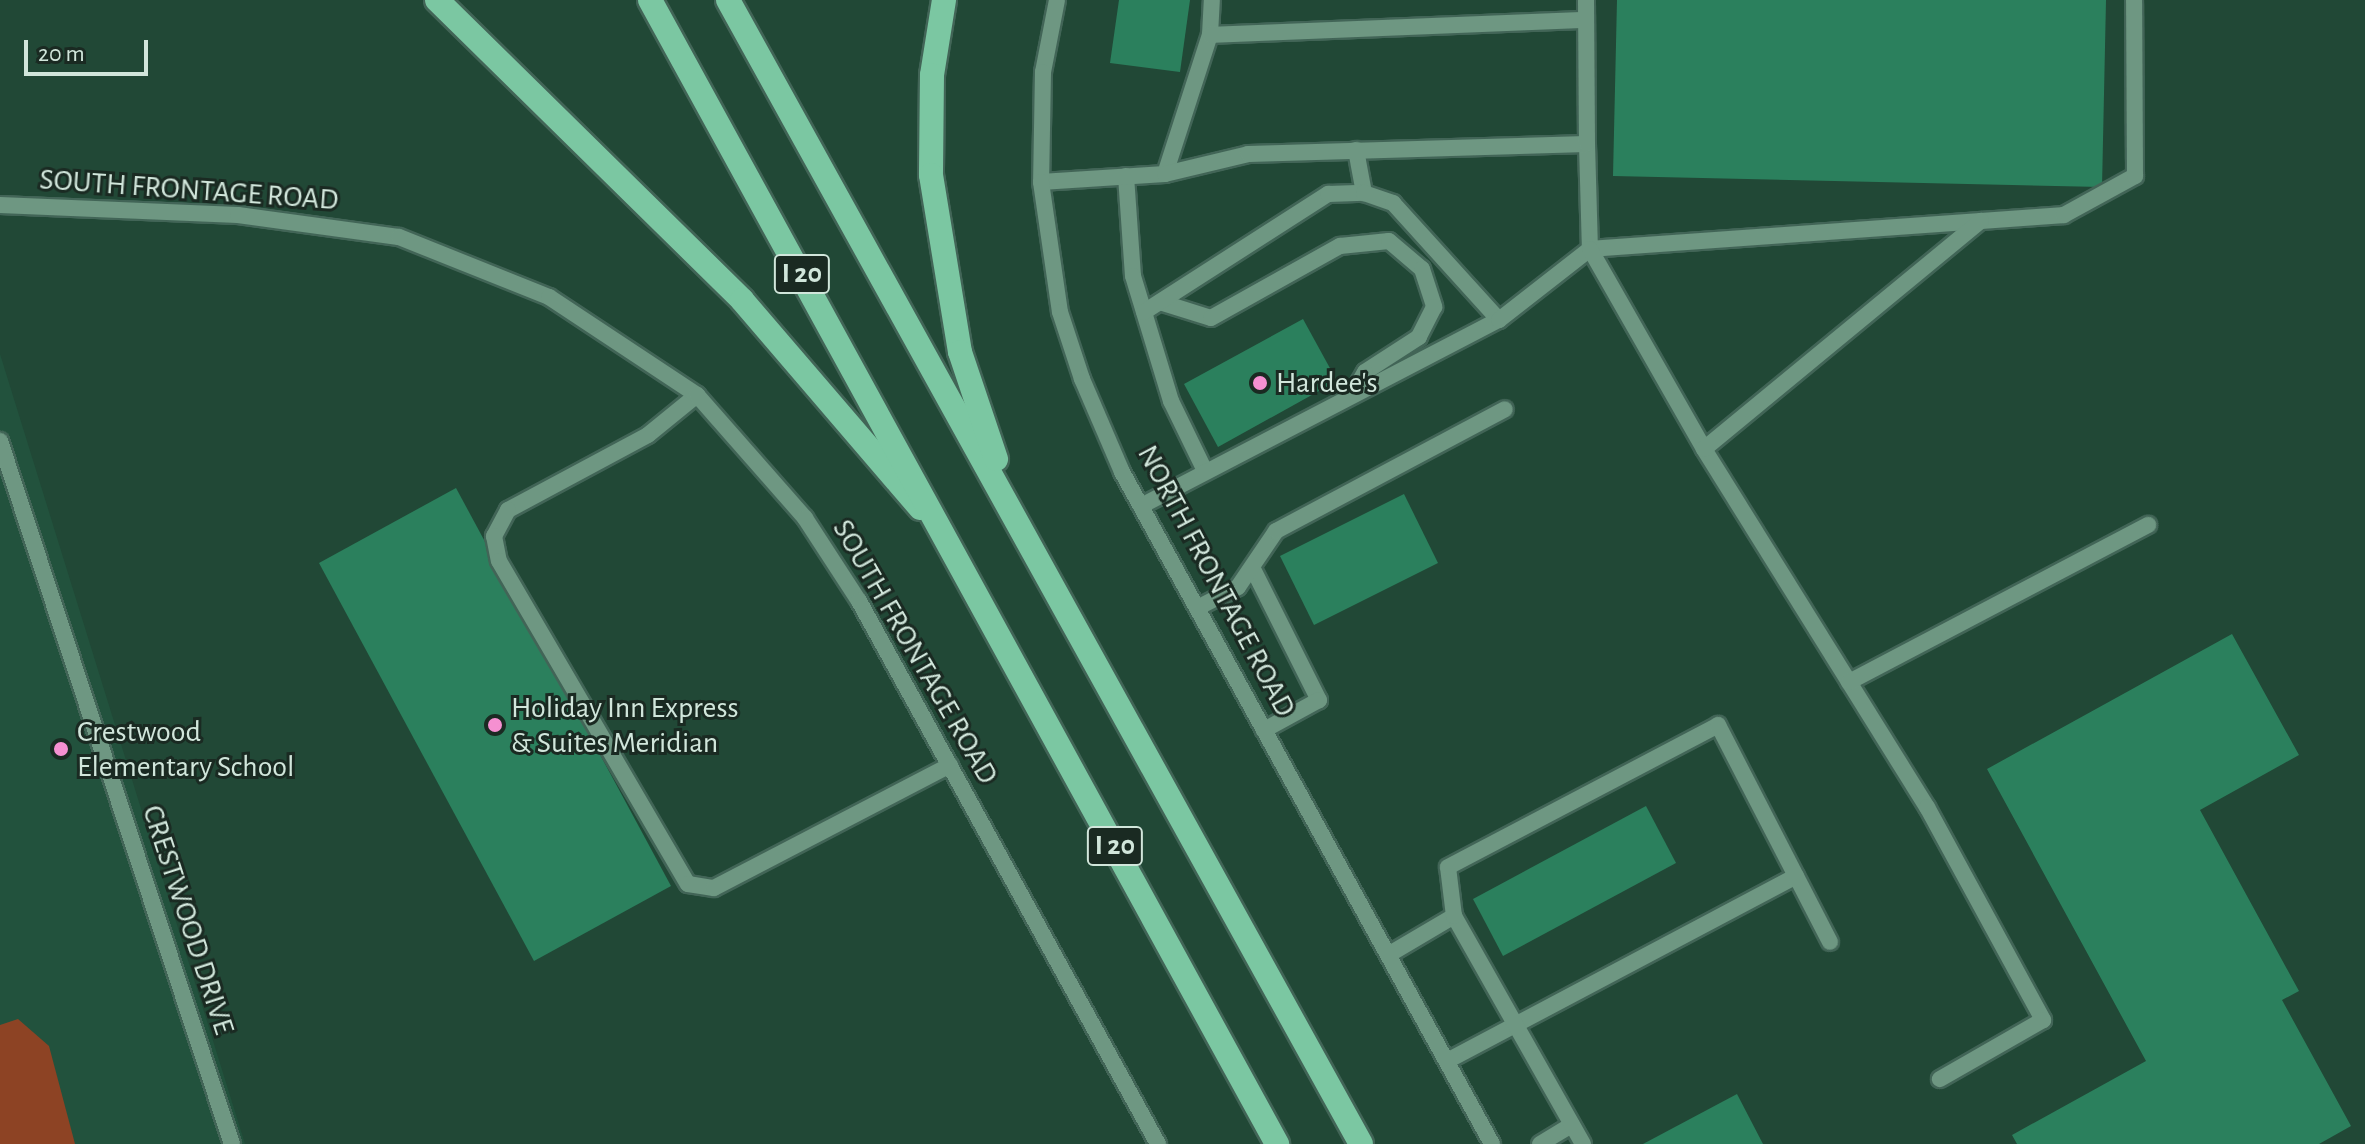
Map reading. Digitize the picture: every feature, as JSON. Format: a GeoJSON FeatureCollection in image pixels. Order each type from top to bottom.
{"type":"FeatureCollection","features":[{"type":"Feature","properties":{"kind":"highway"},"geometry":{"type":"LineString","coordinates":[[437,0],[742,300],[954,547]]}},
{"type":"Feature","properties":{"kind":"highway","name":"I 20"},"geometry":{"type":"LineString","coordinates":[[650,0],[954,547],[1277,1144]]}},
{"type":"Feature","properties":{"kind":"highway","name":"I 20"},"geometry":{"type":"LineString","coordinates":[[728,0],[1361,1144]]}},
{"type":"Feature","properties":{"kind":"highway"},"geometry":{"type":"LineString","coordinates":[[944,0],[932,75],[931,175],[945,282],[1013,511]]}},
{"type":"Feature","properties":{"kind":"street","name":"NORTH FRONTAGE ROAD"},"geometry":{"type":"LineString","coordinates":[[1057,0],[1043,72],[1041,182],[1060,312],[1082,379],[1141,506],[1492,1144]]}},
{"type":"Feature","properties":{"kind":"street"},"geometry":{"type":"LineString","coordinates":[[1165,174],[1210,35],[1212,0]]}},
{"type":"Feature","properties":{"kind":"street"},"geometry":{"type":"LineString","coordinates":[[1586,0],[1590,249],[1704,449],[1849,682],[2043,1020],[1940,1079]]}},
{"type":"Feature","properties":{"kind":"street"},"geometry":{"type":"LineString","coordinates":[[1141,506],[1204,469],[1499,320],[1590,249],[2064,215],[2135,176],[2134,0]]}},
{"type":"Feature","properties":{"kind":"street"},"geometry":{"type":"LineString","coordinates":[[1210,35],[1586,20]]}},
{"type":"Feature","properties":{"kind":"street"},"geometry":{"type":"LineString","coordinates":[[1041,182],[1165,174],[1248,154],[1587,144]]}},
{"type":"Feature","properties":{"kind":"street"},"geometry":{"type":"LineString","coordinates":[[1356,150],[1364,193]]}},
{"type":"Feature","properties":{"kind":"street"},"geometry":{"type":"LineString","coordinates":[[1126,176],[1133,276],[1171,401],[1204,469]]}},
{"type":"Feature","properties":{"kind":"street"},"geometry":{"type":"LineString","coordinates":[[1144,312],[1328,194],[1364,193],[1393,203],[1499,320]]}},
{"type":"Feature","properties":{"kind":"street","name":"SOUTH FRONTAGE ROAD"},"geometry":{"type":"LineString","coordinates":[[0,205],[238,215],[399,237],[549,297],[697,395],[805,518],[950,765],[1158,1144]]}},
{"type":"Feature","properties":{"kind":"street"},"geometry":{"type":"LineString","coordinates":[[1704,449],[1981,221]]}},
{"type":"Feature","properties":{"kind":"street"},"geometry":{"type":"LineString","coordinates":[[1160,302],[1211,318],[1340,246],[1389,241],[1422,269],[1434,307],[1419,337],[1365,372],[1352,394]]}},
{"type":"Feature","properties":{"kind":"street"},"geometry":{"type":"LineString","coordinates":[[697,395],[648,435],[508,510],[494,536],[499,561],[688,884],[714,888],[950,765]]}},
{"type":"Feature","properties":{"kind":"street"},"geometry":{"type":"LineString","coordinates":[[1197,608],[1238,587],[1276,531],[1505,409]]}},
{"type":"Feature","properties":{"kind":"street","name":"CRESTWOOD DRIVE"},"geometry":{"type":"LineString","coordinates":[[0,441],[232,1144]]}},
{"type":"Feature","properties":{"kind":"street"},"geometry":{"type":"LineString","coordinates":[[1849,682],[2148,525]]}},
{"type":"Feature","properties":{"kind":"street"},"geometry":{"type":"LineString","coordinates":[[1253,569],[1319,700],[1264,730]]}},
{"type":"Feature","properties":{"kind":"street"},"geometry":{"type":"LineString","coordinates":[[1583,1144],[1454,916],[1448,867],[1718,725],[1830,942]]}},
{"type":"Feature","properties":{"kind":"street"},"geometry":{"type":"LineString","coordinates":[[1447,1061],[1513,1021],[1796,876]]}},
{"type":"Feature","properties":{"kind":"street"},"geometry":{"type":"LineString","coordinates":[[1388,955],[1454,916]]}},
{"type":"Feature","properties":{"kind":"street"},"geometry":{"type":"LineString","coordinates":[[1540,1144],[1572,1125]]}},
{"type":"Feature","properties":{"kind":"shaded area","name":"Crestwood Elementary School"},"geometry":{"type":"Polygon","coordinates":[[[0,354],[245,1144],[0,1144],[0,354]]]}},
{"type":"Feature","properties":{"kind":"shaded area"},"geometry":{"type":"Polygon","coordinates":[[[18,1019],[49,1046],[75,1144],[0,1144],[0,1025],[18,1019]]]}},
{"type":"Feature","properties":{"kind":"building"},"geometry":{"type":"Polygon","coordinates":[[[1119,0],[1190,0],[1180,72],[1110,63],[1119,0]]]}},
{"type":"Feature","properties":{"kind":"building"},"geometry":{"type":"Polygon","coordinates":[[[1617,0],[2106,0],[2102,187],[1613,176],[1617,0]]]}},
{"type":"Feature","properties":{"kind":"building","name":"Hardee's"},"geometry":{"type":"Polygon","coordinates":[[[1303,319],[1337,381],[1218,447],[1184,384],[1303,319]]]}},
{"type":"Feature","properties":{"kind":"building","name":"Holiday Inn Express & Suites Meridian"},"geometry":{"type":"Polygon","coordinates":[[[456,488],[671,886],[534,961],[319,563],[456,488]]]}},
{"type":"Feature","properties":{"kind":"building"},"geometry":{"type":"Polygon","coordinates":[[[1404,494],[1438,563],[1314,625],[1280,556],[1404,494]]]}},
{"type":"Feature","properties":{"kind":"building"},"geometry":{"type":"Polygon","coordinates":[[[2232,634],[2299,755],[2200,810],[2299,991],[2282,1000],[2351,1126],[2319,1144],[2017,1144],[2012,1135],[2146,1061],[1987,769],[2232,634]]]}},
{"type":"Feature","properties":{"kind":"building"},"geometry":{"type":"Polygon","coordinates":[[[1646,806],[1676,863],[1503,956],[1473,899],[1646,806]]]}},
{"type":"Feature","properties":{"kind":"building"},"geometry":{"type":"Polygon","coordinates":[[[1737,1094],[1763,1144],[1643,1144],[1737,1094]]]}},
{"type":"Feature","properties":{"kind":"place","name":"Hardee's"},"geometry":{"type":"Point","coordinates":[1260,383]}},
{"type":"Feature","properties":{"kind":"place","name":"Holiday Inn Express & Suites Meridian"},"geometry":{"type":"Point","coordinates":[495,725]}},
{"type":"Feature","properties":{"kind":"place","name":"Crestwood Elementary School"},"geometry":{"type":"Point","coordinates":[61,749]}}]}
